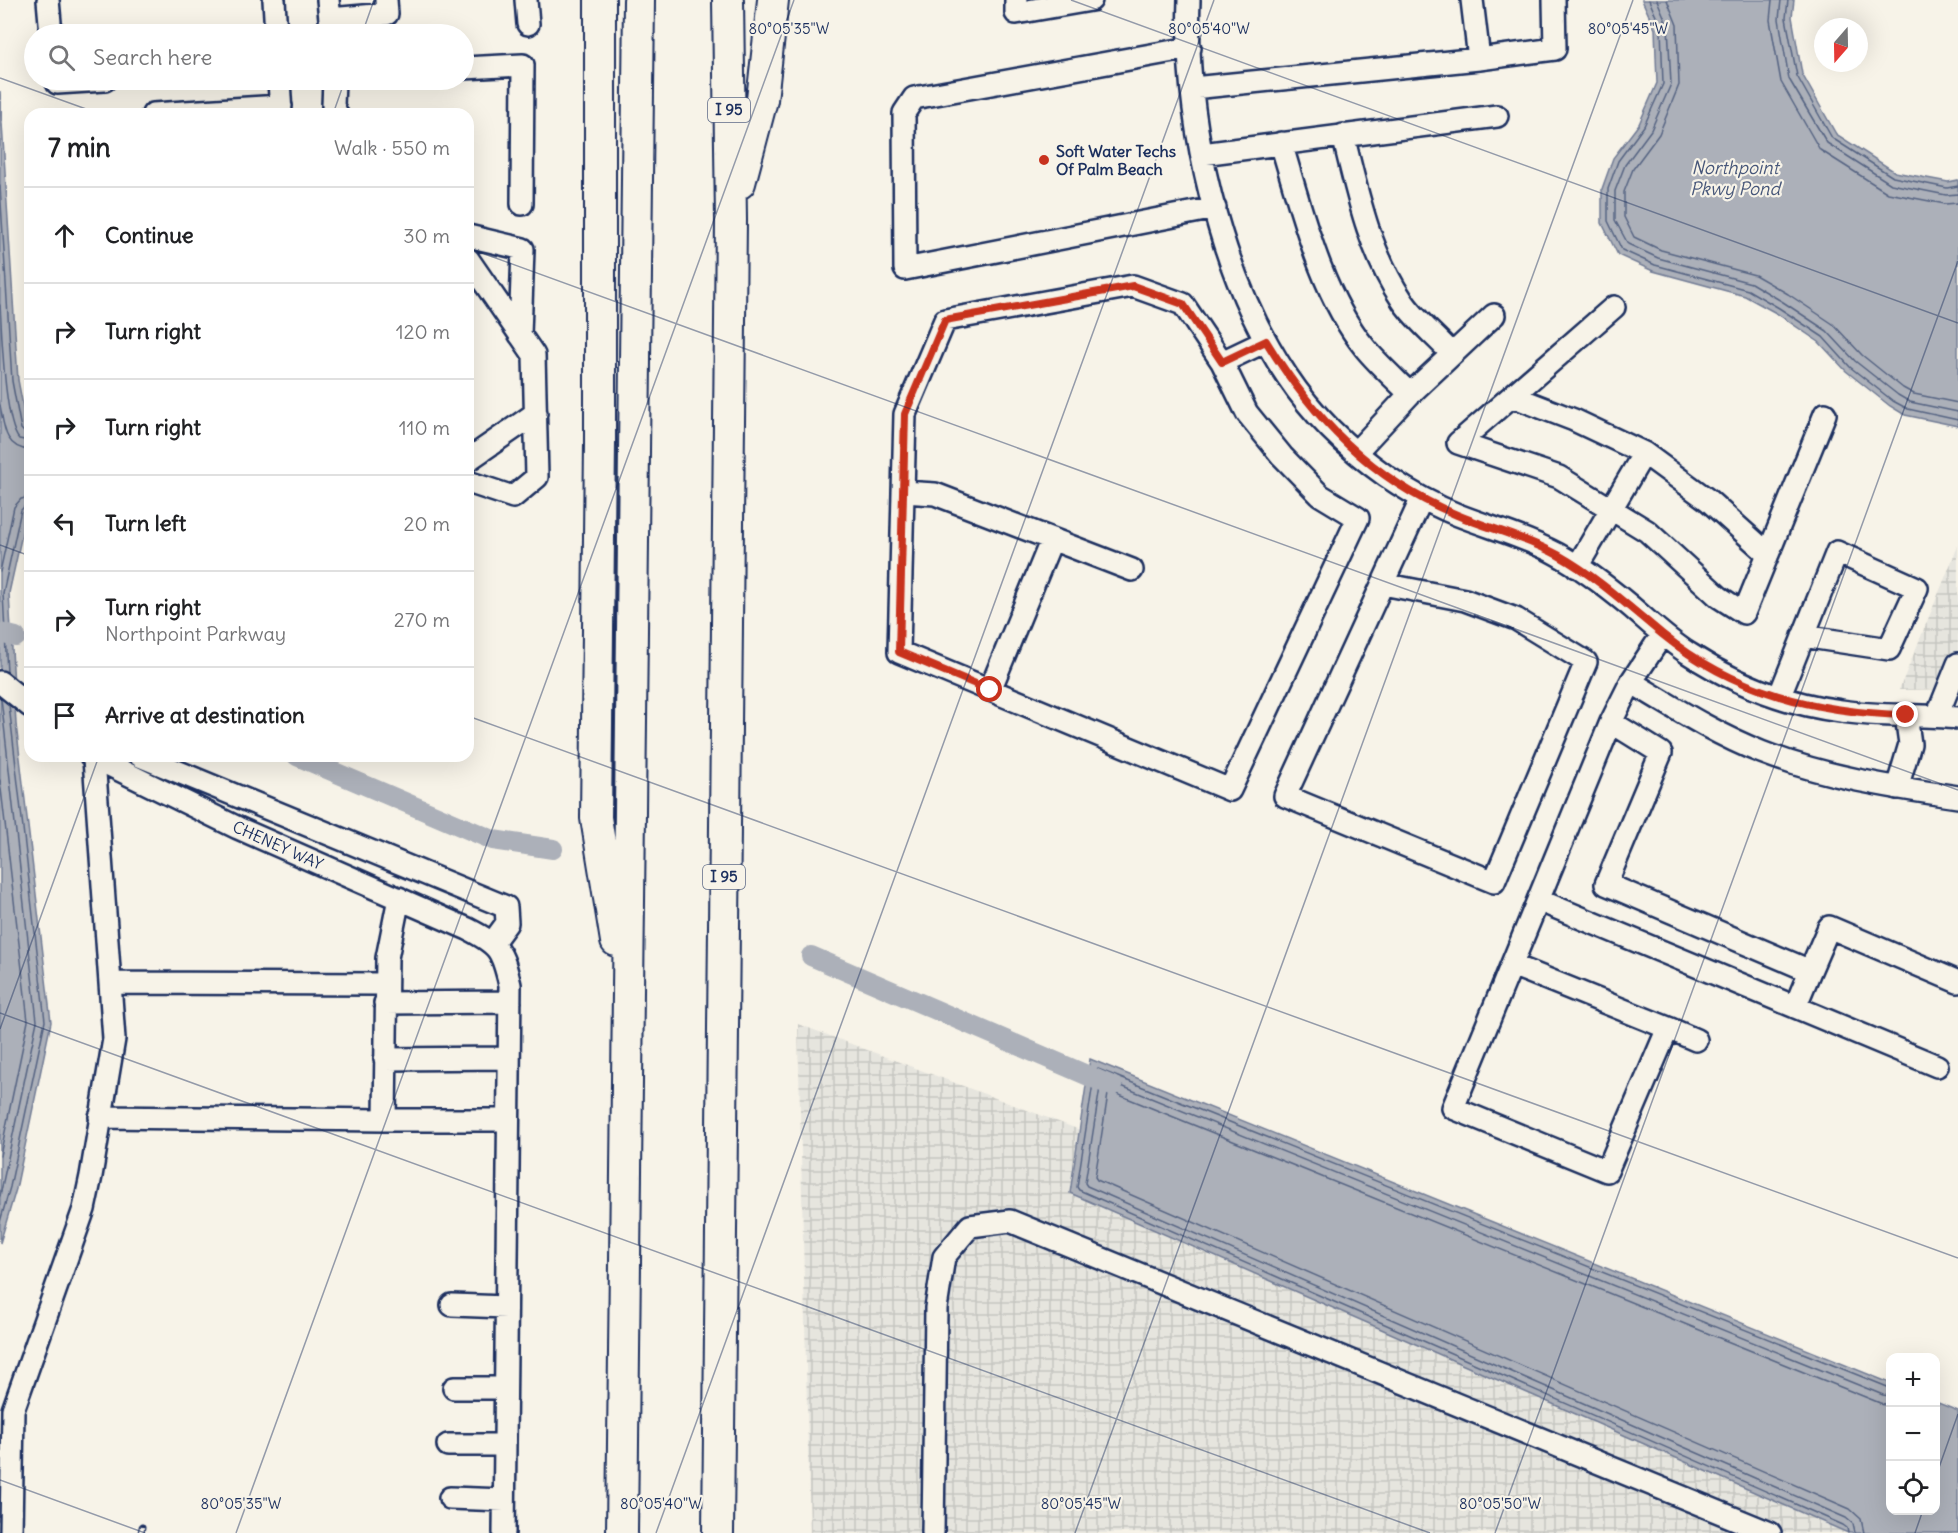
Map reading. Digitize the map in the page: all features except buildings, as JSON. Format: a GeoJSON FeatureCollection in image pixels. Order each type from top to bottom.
{"type":"FeatureCollection","features":[{"type":"Feature","properties":{"kind":"highway"},"geometry":{"type":"LineString","coordinates":[[600,0],[600,454],[596,818],[629,1024]]}},
{"type":"Feature","properties":{"kind":"highway"},"geometry":{"type":"LineString","coordinates":[[622,1533],[639,0]]}},
{"type":"Feature","properties":{"kind":"highway","name":"I 95"},"geometry":{"type":"LineString","coordinates":[[718,1533],[731,220],[728,0]]}},
{"type":"Feature","properties":{"kind":"highway"},"geometry":{"type":"LineString","coordinates":[[731,220],[762,100],[773,0]]}},
{"type":"Feature","properties":{"kind":"street"},"geometry":{"type":"LineString","coordinates":[[48,0],[50,24]]}},
{"type":"Feature","properties":{"kind":"street"},"geometry":{"type":"LineString","coordinates":[[274,0],[275,24]]}},
{"type":"Feature","properties":{"kind":"street"},"geometry":{"type":"LineString","coordinates":[[328,0],[330,19],[387,14],[386,0]]}},
{"type":"Feature","properties":{"kind":"street"},"geometry":{"type":"LineString","coordinates":[[526,0],[528,24]]}},
{"type":"Feature","properties":{"kind":"street"},"geometry":{"type":"LineString","coordinates":[[1016,0],[1016,13],[1091,0]]}},
{"type":"Feature","properties":{"kind":"street"},"geometry":{"type":"LineString","coordinates":[[1189,0],[1193,88],[1202,154],[1224,239],[1243,293],[1266,341],[1288,377],[1317,414],[1356,452],[1387,477],[1422,498],[1456,514],[1529,541],[1577,567],[1611,591],[1662,635],[1713,669],[1779,697],[1842,711],[1948,717],[1958,664]]}},
{"type":"Feature","properties":{"kind":"street"},"geometry":{"type":"LineString","coordinates":[[1472,0],[1479,59]]}},
{"type":"Feature","properties":{"kind":"street"},"geometry":{"type":"LineString","coordinates":[[1193,88],[1479,59],[1555,49],[1554,0]]}},
{"type":"Feature","properties":{"kind":"street"},"geometry":{"type":"LineString","coordinates":[[1190,48],[914,98],[904,113],[905,269],[1215,208]]}},
{"type":"Feature","properties":{"kind":"street"},"geometry":{"type":"LineString","coordinates":[[474,67],[523,65],[522,204]]}},
{"type":"Feature","properties":{"kind":"street"},"geometry":{"type":"LineString","coordinates":[[280,90],[281,108]]}},
{"type":"Feature","properties":{"kind":"street"},"geometry":{"type":"LineString","coordinates":[[334,90],[334,108]]}},
{"type":"Feature","properties":{"kind":"street"},"geometry":{"type":"LineString","coordinates":[[1202,154],[1497,116]]}},
{"type":"Feature","properties":{"kind":"street"},"geometry":{"type":"LineString","coordinates":[[1343,135],[1360,203],[1378,254],[1402,301],[1452,354]]}},
{"type":"Feature","properties":{"kind":"street"},"geometry":{"type":"LineString","coordinates":[[1281,143],[1314,249],[1339,308],[1365,348],[1410,394]]}},
{"type":"Feature","properties":{"kind":"street"},"geometry":{"type":"LineString","coordinates":[[474,237],[523,249],[520,335]]}},
{"type":"Feature","properties":{"kind":"street"},"geometry":{"type":"LineString","coordinates":[[474,268],[534,355],[537,477],[513,496],[474,484]]}},
{"type":"Feature","properties":{"kind":"street"},"geometry":{"type":"LineString","coordinates":[[1133,286],[1183,304],[1222,362],[1247,413],[1282,456],[1320,495],[1358,518],[1230,790],[899,652],[905,414],[945,320],[1133,286]]}},
{"type":"Feature","properties":{"kind":"street"},"geometry":{"type":"LineString","coordinates":[[1614,307],[1458,443],[1559,477],[1647,531],[1719,597],[1744,613],[1825,414]]}},
{"type":"Feature","properties":{"kind":"street"},"geometry":{"type":"LineString","coordinates":[[1356,452],[1410,394],[1494,315]]}},
{"type":"Feature","properties":{"kind":"street"},"geometry":{"type":"LineString","coordinates":[[1222,362],[1266,341]]}},
{"type":"Feature","properties":{"kind":"street"},"geometry":{"type":"LineString","coordinates":[[1512,396],[1574,420],[1644,453],[1708,500],[1768,554]]}},
{"type":"Feature","properties":{"kind":"street"},"geometry":{"type":"LineString","coordinates":[[474,456],[536,413]]}},
{"type":"Feature","properties":{"kind":"street"},"geometry":{"type":"LineString","coordinates":[[1577,567],[1644,453]]}},
{"type":"Feature","properties":{"kind":"street"},"geometry":{"type":"LineString","coordinates":[[903,492],[935,494],[1132,570]]}},
{"type":"Feature","properties":{"kind":"street"},"geometry":{"type":"LineString","coordinates":[[1383,584],[1465,600],[1516,619],[1586,662],[1494,882],[1285,796],[1422,498]]}},
{"type":"Feature","properties":{"kind":"street"},"geometry":{"type":"LineString","coordinates":[[990,690],[1052,539]]}},
{"type":"Feature","properties":{"kind":"street"},"geometry":{"type":"LineString","coordinates":[[1779,697],[1803,636],[1837,552],[1917,588],[1888,649],[1803,636]]}},
{"type":"Feature","properties":{"kind":"street"},"geometry":{"type":"LineString","coordinates":[[1662,635],[1630,682],[1611,722],[1453,1108],[1607,1172],[1668,1028]]}},
{"type":"Feature","properties":{"kind":"street"},"geometry":{"type":"LineString","coordinates":[[0,682],[24,701]]}},
{"type":"Feature","properties":{"kind":"street"},"geometry":{"type":"LineString","coordinates":[[1630,682],[1698,722],[1761,752],[1847,779],[1958,797]]}},
{"type":"Feature","properties":{"kind":"street"},"geometry":{"type":"LineString","coordinates":[[1897,788],[1910,744],[1906,715]]}},
{"type":"Feature","properties":{"kind":"street"},"geometry":{"type":"LineString","coordinates":[[1611,722],[1661,753],[1606,884],[1810,971]]}},
{"type":"Feature","properties":{"kind":"street"},"geometry":{"type":"LineString","coordinates":[[11,1533],[13,1410],[84,1209],[114,1039],[95,762]]}},
{"type":"Feature","properties":{"kind":"street","name":"CHENEY WAY"},"geometry":{"type":"LineString","coordinates":[[105,762],[238,828],[399,898],[493,942]]}},
{"type":"Feature","properties":{"kind":"street"},"geometry":{"type":"LineString","coordinates":[[155,762],[506,907],[507,923],[493,942],[505,963],[510,985],[504,1533]]}},
{"type":"Feature","properties":{"kind":"street"},"geometry":{"type":"LineString","coordinates":[[386,1120],[387,958],[399,898]]}},
{"type":"Feature","properties":{"kind":"street"},"geometry":{"type":"LineString","coordinates":[[1538,900],[1937,1066]]}},
{"type":"Feature","properties":{"kind":"street"},"geometry":{"type":"LineString","coordinates":[[1795,1007],[1829,927],[1958,982]]}},
{"type":"Feature","properties":{"kind":"street"},"geometry":{"type":"LineString","coordinates":[[1512,964],[1696,1040]]}},
{"type":"Feature","properties":{"kind":"street"},"geometry":{"type":"LineString","coordinates":[[110,983],[385,993],[510,1002]]}},
{"type":"Feature","properties":{"kind":"street"},"geometry":{"type":"LineString","coordinates":[[385,1059],[509,1058]]}},
{"type":"Feature","properties":{"kind":"street"},"geometry":{"type":"LineString","coordinates":[[100,1117],[508,1120]]}},
{"type":"Feature","properties":{"kind":"street"},"geometry":{"type":"LineString","coordinates":[[933,1533],[936,1308],[944,1257],[970,1226],[1010,1221],[1770,1533]]}},
{"type":"Feature","properties":{"kind":"street"},"geometry":{"type":"LineString","coordinates":[[452,1305],[506,1307]]}},
{"type":"Feature","properties":{"kind":"street"},"geometry":{"type":"LineString","coordinates":[[454,1388],[505,1388]]}},
{"type":"Feature","properties":{"kind":"street"},"geometry":{"type":"LineString","coordinates":[[448,1445],[505,1445]]}},
{"type":"Feature","properties":{"kind":"street"},"geometry":{"type":"LineString","coordinates":[[450,1498],[504,1500]]}},
{"type":"Feature","properties":{"kind":"shaded area"},"geometry":{"type":"Polygon","coordinates":[[[1958,546],[1958,689],[1899,690],[1958,546]]]}},
{"type":"Feature","properties":{"kind":"shaded area"},"geometry":{"type":"Polygon","coordinates":[[[798,1024],[1080,1130],[1071,1193],[1848,1533],[810,1533],[798,1024]]]}},
{"type":"Feature","properties":{"kind":"water","name":"Northpoint Pkwy Pond"},"geometry":{"type":"Polygon","coordinates":[[[1642,0],[1794,0],[1792,17],[1802,74],[1836,134],[1895,172],[1948,182],[1958,180],[1958,426],[1905,415],[1890,406],[1846,371],[1819,342],[1776,313],[1745,296],[1653,271],[1618,255],[1602,223],[1602,189],[1613,158],[1639,124],[1657,83],[1655,29],[1642,0]]]}},
{"type":"Feature","properties":{"kind":"water"},"geometry":{"type":"Polygon","coordinates":[[[0,91],[18,380],[24,412],[24,525],[9,593],[16,724],[51,1022],[16,1189],[0,1243],[0,91]]]}},
{"type":"Feature","properties":{"kind":"water"},"geometry":{"type":"Polygon","coordinates":[[[1090,1059],[1886,1381],[1886,1515],[1940,1515],[1940,1404],[1958,1411],[1958,1533],[1848,1533],[1070,1193],[1090,1059]]]}},
{"type":"Feature","properties":{"kind":"waterway"},"geometry":{"type":"LineString","coordinates":[[0,633],[16,637]]}},
{"type":"Feature","properties":{"kind":"waterway"},"geometry":{"type":"LineString","coordinates":[[311,762],[493,840],[553,849]]}},
{"type":"Feature","properties":{"kind":"waterway"},"geometry":{"type":"LineString","coordinates":[[811,956],[1112,1086]]}},
{"type":"Feature","properties":{"kind":"railway"},"geometry":{"type":"LineString","coordinates":[[141,1533],[142,1527]]}},
{"type":"Feature","properties":{"kind":"place","name":"Soft Water Techs Of Palm Beach"},"geometry":{"type":"Point","coordinates":[1044,160]}},
{"type":"Feature","properties":{"kind":"route"},"geometry":{"type":"LineString","coordinates":[[990,690],[899,652],[905,414],[945,320],[1133,286],[1183,304],[1222,362],[1266,341],[1288,377],[1317,414],[1362,458],[1387,477],[1456,514],[1529,541],[1556,554],[1594,577],[1662,635],[1713,669],[1768,694],[1812,706],[1842,711],[1906,715]]}}]}
